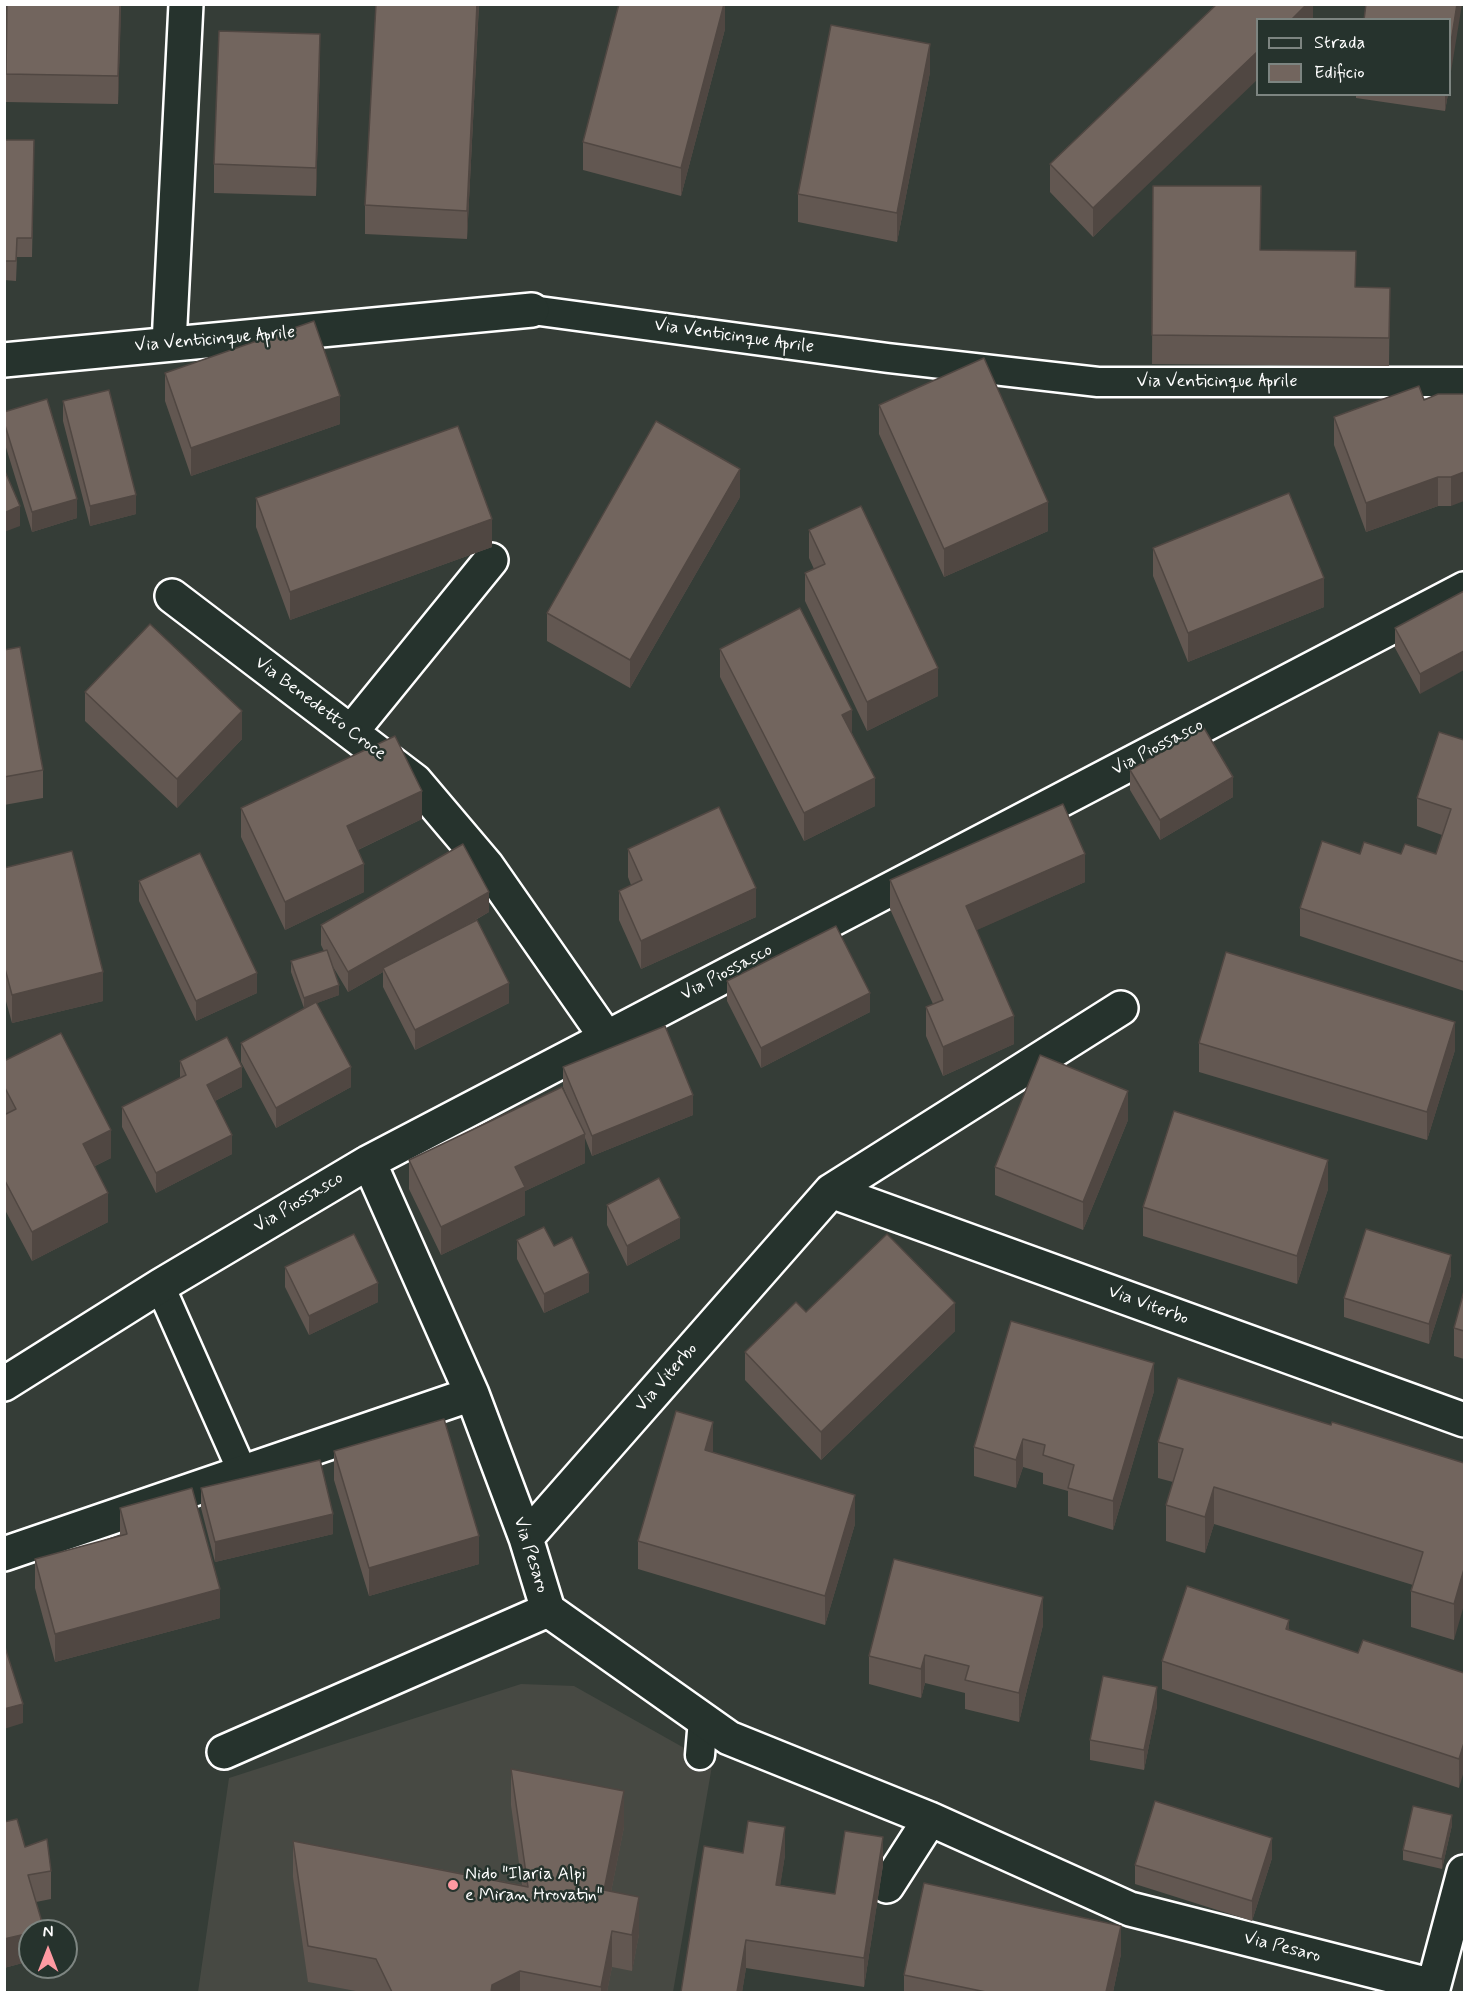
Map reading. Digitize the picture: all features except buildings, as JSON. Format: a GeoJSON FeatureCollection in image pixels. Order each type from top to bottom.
{"type":"FeatureCollection","features":[{"type":"Feature","properties":{"kind":"street"},"geometry":{"type":"LineString","coordinates":[[168,344],[186,4]]}},
{"type":"Feature","properties":{"kind":"street","name":"Via Venticinque Aprile"},"geometry":{"type":"LineString","coordinates":[[4,360],[532,310]]}},
{"type":"Feature","properties":{"kind":"street"},"geometry":{"type":"LineString","coordinates":[[351,732],[491,560]]}},
{"type":"Feature","properties":{"kind":"street","name":"Via Piossasco"},"geometry":{"type":"LineString","coordinates":[[4,1384],[160,1286],[369,1162],[1464,589]]}},
{"type":"Feature","properties":{"kind":"street","name":"Via Benedetto Croce"},"geometry":{"type":"LineString","coordinates":[[172,596],[415,781],[487,866],[606,1037]]}},
{"type":"Feature","properties":{"kind":"street","name":"Via Viterbo"},"geometry":{"type":"LineString","coordinates":[[526,1538],[831,1191],[1121,1008]]}},
{"type":"Feature","properties":{"kind":"street","name":"Via Pesaro"},"geometry":{"type":"LineString","coordinates":[[369,1162],[472,1394],[526,1538],[548,1610],[729,1738],[930,1819],[1126,1920],[1433,1989]]}},
{"type":"Feature","properties":{"kind":"street","name":"Via Viterbo"},"geometry":{"type":"LineString","coordinates":[[831,1191],[1464,1420]]}},
{"type":"Feature","properties":{"kind":"street"},"geometry":{"type":"LineString","coordinates":[[4,1554],[472,1394]]}},
{"type":"Feature","properties":{"kind":"street"},"geometry":{"type":"LineString","coordinates":[[224,1752],[548,1610]]}},
{"type":"Feature","properties":{"kind":"street"},"geometry":{"type":"LineString","coordinates":[[887,1886],[930,1819]]}},
{"type":"Feature","properties":{"kind":"street"},"geometry":{"type":"LineString","coordinates":[[1433,1989],[1464,1872]]}},
{"type":"Feature","properties":{"kind":"lane","name":"Via Venticinque Aprile"},"geometry":{"type":"LineString","coordinates":[[532,310],[888,358],[1098,382],[1464,382]]}},
{"type":"Feature","properties":{"kind":"lane"},"geometry":{"type":"LineString","coordinates":[[160,1286],[243,1473]]}},
{"type":"Feature","properties":{"kind":"lane"},"geometry":{"type":"LineString","coordinates":[[700,1755],[704,1720]]}},
{"type":"Feature","properties":{"kind":"shaded area","name":"Nido \"Ilaria Alpi e Miran Hrovatin\""},"geometry":{"type":"Polygon","coordinates":[[[521,1684],[574,1686],[686,1749],[713,1760],[673,1992],[198,1992],[229,1778],[521,1684]]]}},
{"type":"Feature","properties":{"kind":"place","name":"Nido \"Ilaria Alpi e Miran Hrovatin\""},"geometry":{"type":"Point","coordinates":[453,1885]}}]}
